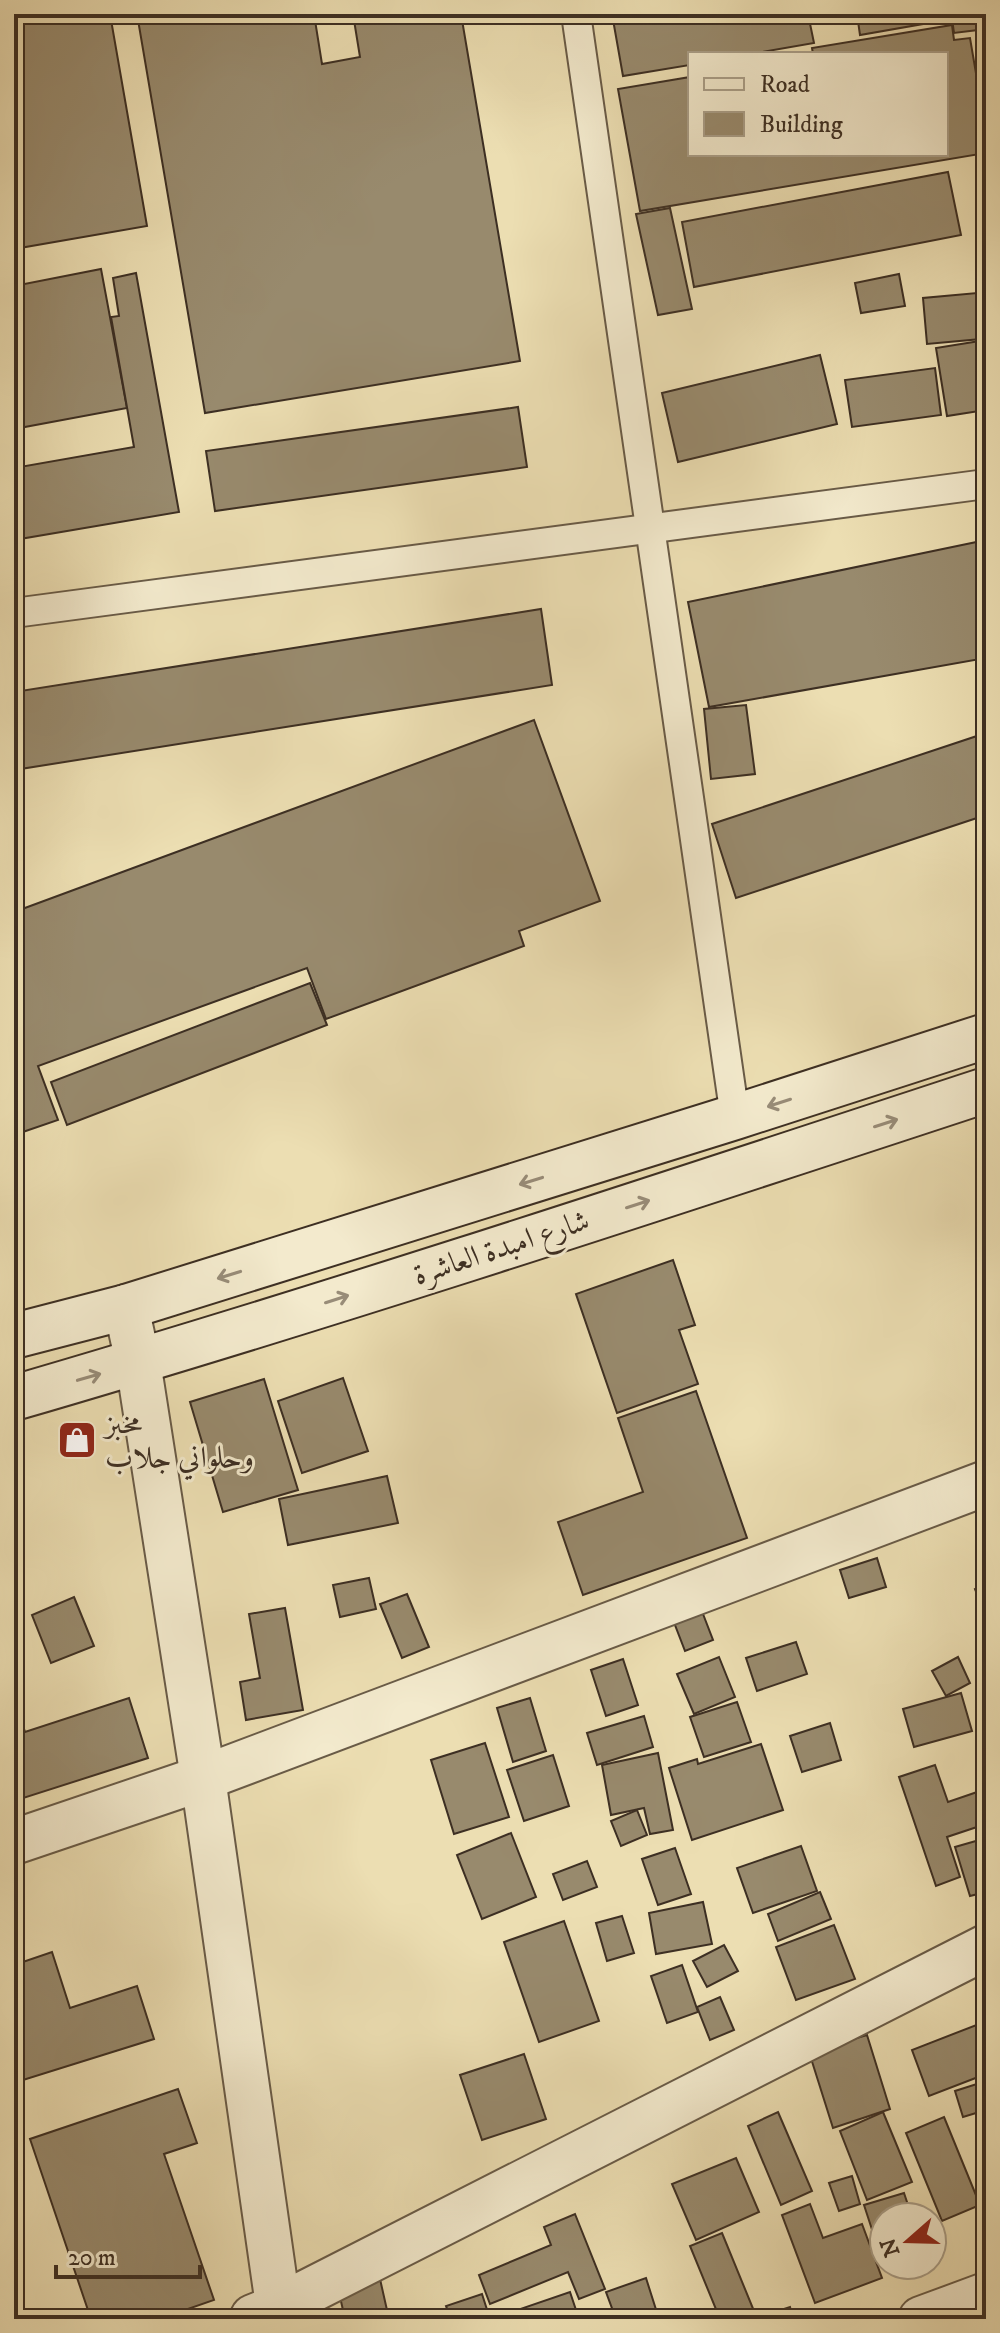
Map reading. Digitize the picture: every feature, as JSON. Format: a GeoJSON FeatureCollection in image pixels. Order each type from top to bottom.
{"type":"FeatureCollection","features":[{"type":"Feature","properties":{"kind":"street","name":"شارع امبدة العاشرة"},"geometry":{"type":"LineString","coordinates":[[14,1336],[126,1307],[986,1036]]}},
{"type":"Feature","properties":{"kind":"street","name":"شارع امبدة العاشرة"},"geometry":{"type":"LineString","coordinates":[[14,1398],[138,1362],[708,1182],[986,1090]]}},
{"type":"Feature","properties":{"kind":"street"},"geometry":{"type":"LineString","coordinates":[[126,1307],[138,1362],[203,1778],[269,2315],[986,1947]]}},
{"type":"Feature","properties":{"kind":"street"},"geometry":{"type":"LineString","coordinates":[[14,1842],[203,1778],[986,1483]]}},
{"type":"Feature","properties":{"kind":"street"},"geometry":{"type":"LineString","coordinates":[[921,2319],[986,2295]]}},
{"type":"Feature","properties":{"kind":"lane"},"geometry":{"type":"LineString","coordinates":[[576,14],[735,1117]]}},
{"type":"Feature","properties":{"kind":"lane"},"geometry":{"type":"LineString","coordinates":[[14,613],[986,484]]}},
{"type":"Feature","properties":{"kind":"building"},"geometry":{"type":"Polygon","coordinates":[[[14,14],[110,14],[147,226],[14,249],[14,14]]]}},
{"type":"Feature","properties":{"kind":"building"},"geometry":{"type":"Polygon","coordinates":[[[137,14],[314,14],[322,64],[360,57],[353,14],[461,14],[520,361],[205,413],[137,14]]]}},
{"type":"Feature","properties":{"kind":"building"},"geometry":{"type":"Polygon","coordinates":[[[612,14],[808,14],[814,43],[762,52],[688,52],[688,65],[623,76],[612,14]]]}},
{"type":"Feature","properties":{"kind":"building"},"geometry":{"type":"Polygon","coordinates":[[[857,14],[986,14],[986,29],[954,33],[952,19],[860,35],[857,14]]]}},
{"type":"Feature","properties":{"kind":"building"},"geometry":{"type":"Polygon","coordinates":[[[952,25],[954,40],[970,38],[986,132],[986,153],[640,211],[618,89],[688,77],[688,156],[948,156],[948,52],[813,52],[812,48],[952,25]]]}},
{"type":"Feature","properties":{"kind":"building"},"geometry":{"type":"Polygon","coordinates":[[[948,172],[961,235],[694,287],[682,222],[948,172]]]}},
{"type":"Feature","properties":{"kind":"building"},"geometry":{"type":"Polygon","coordinates":[[[670,208],[692,309],[658,315],[636,214],[670,208]]]}},
{"type":"Feature","properties":{"kind":"building"},"geometry":{"type":"Polygon","coordinates":[[[986,221],[986,254],[979,222],[986,221]]]}},
{"type":"Feature","properties":{"kind":"building"},"geometry":{"type":"Polygon","coordinates":[[[101,269],[127,408],[14,429],[14,286],[101,269]]]}},
{"type":"Feature","properties":{"kind":"building"},"geometry":{"type":"Polygon","coordinates":[[[136,273],[179,512],[14,540],[14,468],[134,447],[111,317],[119,316],[113,278],[136,273]]]}},
{"type":"Feature","properties":{"kind":"building"},"geometry":{"type":"Polygon","coordinates":[[[899,274],[905,306],[861,313],[855,283],[899,274]]]}},
{"type":"Feature","properties":{"kind":"building"},"geometry":{"type":"Polygon","coordinates":[[[977,293],[981,339],[927,344],[923,298],[977,293]]]}},
{"type":"Feature","properties":{"kind":"building"},"geometry":{"type":"Polygon","coordinates":[[[986,340],[986,410],[947,416],[936,348],[986,340]]]}},
{"type":"Feature","properties":{"kind":"building"},"geometry":{"type":"Polygon","coordinates":[[[820,355],[837,424],[678,462],[662,393],[820,355]]]}},
{"type":"Feature","properties":{"kind":"building"},"geometry":{"type":"Polygon","coordinates":[[[935,368],[941,415],[852,427],[845,380],[935,368]]]}},
{"type":"Feature","properties":{"kind":"building"},"geometry":{"type":"Polygon","coordinates":[[[518,407],[527,467],[215,511],[206,451],[518,407]]]}},
{"type":"Feature","properties":{"kind":"building"},"geometry":{"type":"Polygon","coordinates":[[[986,540],[986,658],[709,707],[688,602],[986,540]]]}},
{"type":"Feature","properties":{"kind":"building"},"geometry":{"type":"Polygon","coordinates":[[[541,609],[552,685],[14,770],[14,692],[541,609]]]}},
{"type":"Feature","properties":{"kind":"building"},"geometry":{"type":"Polygon","coordinates":[[[746,705],[755,774],[711,779],[704,709],[746,705]]]}},
{"type":"Feature","properties":{"kind":"building"},"geometry":{"type":"Polygon","coordinates":[[[534,720],[600,901],[519,931],[524,946],[326,1019],[307,968],[38,1066],[58,1120],[14,1135],[14,912],[534,720]]]}},
{"type":"Feature","properties":{"kind":"building"},"geometry":{"type":"Polygon","coordinates":[[[986,733],[986,815],[736,898],[712,824],[986,733]]]}},
{"type":"Feature","properties":{"kind":"building"},"geometry":{"type":"Polygon","coordinates":[[[310,983],[327,1025],[67,1125],[51,1082],[310,983]]]}},
{"type":"Feature","properties":{"kind":"building"},"geometry":{"type":"Polygon","coordinates":[[[673,1260],[695,1325],[679,1330],[698,1384],[617,1413],[576,1294],[673,1260]]]}},
{"type":"Feature","properties":{"kind":"building"},"geometry":{"type":"Polygon","coordinates":[[[343,1378],[368,1451],[302,1473],[278,1401],[343,1378]]]}},
{"type":"Feature","properties":{"kind":"building"},"geometry":{"type":"Polygon","coordinates":[[[264,1379],[298,1490],[223,1512],[190,1402],[264,1379]]]}},
{"type":"Feature","properties":{"kind":"building"},"geometry":{"type":"Polygon","coordinates":[[[696,1391],[747,1538],[583,1595],[558,1522],[643,1492],[618,1418],[696,1391]]]}},
{"type":"Feature","properties":{"kind":"building"},"geometry":{"type":"Polygon","coordinates":[[[387,1476],[398,1523],[288,1545],[279,1499],[387,1476]]]}},
{"type":"Feature","properties":{"kind":"building"},"geometry":{"type":"Polygon","coordinates":[[[986,1511],[986,1533],[978,1515],[986,1511]]]}},
{"type":"Feature","properties":{"kind":"building"},"geometry":{"type":"Polygon","coordinates":[[[877,1558],[886,1587],[849,1598],[840,1570],[877,1558]]]}},
{"type":"Feature","properties":{"kind":"building"},"geometry":{"type":"Polygon","coordinates":[[[369,1578],[376,1609],[340,1617],[333,1585],[369,1578]]]}},
{"type":"Feature","properties":{"kind":"building"},"geometry":{"type":"Polygon","coordinates":[[[986,1585],[986,1617],[975,1589],[986,1585]]]}},
{"type":"Feature","properties":{"kind":"building"},"geometry":{"type":"Polygon","coordinates":[[[407,1594],[429,1647],[402,1658],[380,1604],[407,1594]]]}},
{"type":"Feature","properties":{"kind":"building"},"geometry":{"type":"Polygon","coordinates":[[[74,1597],[94,1646],[51,1663],[32,1615],[74,1597]]]}},
{"type":"Feature","properties":{"kind":"building"},"geometry":{"type":"Polygon","coordinates":[[[698,1601],[713,1640],[685,1651],[670,1612],[698,1601]]]}},
{"type":"Feature","properties":{"kind":"building"},"geometry":{"type":"Polygon","coordinates":[[[285,1608],[303,1710],[246,1720],[240,1682],[260,1678],[249,1614],[285,1608]]]}},
{"type":"Feature","properties":{"kind":"building"},"geometry":{"type":"Polygon","coordinates":[[[796,1642],[807,1674],[757,1691],[746,1658],[796,1642]]]}},
{"type":"Feature","properties":{"kind":"building"},"geometry":{"type":"Polygon","coordinates":[[[719,1657],[735,1697],[694,1714],[677,1674],[719,1657]]]}},
{"type":"Feature","properties":{"kind":"building"},"geometry":{"type":"Polygon","coordinates":[[[958,1657],[970,1683],[946,1696],[932,1671],[958,1657]]]}},
{"type":"Feature","properties":{"kind":"building"},"geometry":{"type":"Polygon","coordinates":[[[623,1659],[638,1705],[606,1716],[591,1670],[623,1659]]]}},
{"type":"Feature","properties":{"kind":"building"},"geometry":{"type":"Polygon","coordinates":[[[961,1693],[972,1731],[914,1747],[903,1709],[961,1693]]]}},
{"type":"Feature","properties":{"kind":"building"},"geometry":{"type":"Polygon","coordinates":[[[14,1697],[25,1732],[129,1698],[148,1758],[14,1801],[14,1697]]]}},
{"type":"Feature","properties":{"kind":"building"},"geometry":{"type":"Polygon","coordinates":[[[530,1698],[546,1751],[513,1762],[497,1708],[530,1698]]]}},
{"type":"Feature","properties":{"kind":"building"},"geometry":{"type":"Polygon","coordinates":[[[737,1702],[751,1742],[704,1757],[690,1717],[737,1702]]]}},
{"type":"Feature","properties":{"kind":"building"},"geometry":{"type":"Polygon","coordinates":[[[644,1716],[653,1747],[597,1765],[587,1733],[644,1716]]]}},
{"type":"Feature","properties":{"kind":"building"},"geometry":{"type":"Polygon","coordinates":[[[830,1723],[841,1760],[802,1772],[790,1736],[830,1723]]]}},
{"type":"Feature","properties":{"kind":"building"},"geometry":{"type":"Polygon","coordinates":[[[485,1743],[509,1817],[454,1834],[431,1760],[485,1743]]]}},
{"type":"Feature","properties":{"kind":"building"},"geometry":{"type":"Polygon","coordinates":[[[761,1744],[783,1810],[692,1840],[669,1768],[697,1759],[698,1764],[761,1744]]]}},
{"type":"Feature","properties":{"kind":"building"},"geometry":{"type":"Polygon","coordinates":[[[658,1753],[673,1830],[650,1834],[644,1808],[611,1815],[602,1765],[658,1753]]]}},
{"type":"Feature","properties":{"kind":"building"},"geometry":{"type":"Polygon","coordinates":[[[553,1755],[569,1806],[524,1821],[507,1770],[553,1755]]]}},
{"type":"Feature","properties":{"kind":"building"},"geometry":{"type":"Polygon","coordinates":[[[935,1765],[948,1802],[986,1789],[986,1824],[947,1837],[960,1877],[936,1886],[899,1777],[935,1765]]]}},
{"type":"Feature","properties":{"kind":"building"},"geometry":{"type":"Polygon","coordinates":[[[637,1810],[647,1835],[621,1846],[611,1821],[637,1810]]]}},
{"type":"Feature","properties":{"kind":"building"},"geometry":{"type":"Polygon","coordinates":[[[511,1833],[536,1897],[482,1919],[457,1855],[511,1833]]]}},
{"type":"Feature","properties":{"kind":"building"},"geometry":{"type":"Polygon","coordinates":[[[986,1838],[986,1892],[970,1896],[955,1847],[986,1838]]]}},
{"type":"Feature","properties":{"kind":"building"},"geometry":{"type":"Polygon","coordinates":[[[801,1846],[817,1891],[753,1913],[737,1868],[801,1846]]]}},
{"type":"Feature","properties":{"kind":"building"},"geometry":{"type":"Polygon","coordinates":[[[675,1848],[691,1894],[658,1905],[642,1859],[675,1848]]]}},
{"type":"Feature","properties":{"kind":"building"},"geometry":{"type":"Polygon","coordinates":[[[587,1861],[597,1887],[563,1900],[553,1874],[587,1861]]]}},
{"type":"Feature","properties":{"kind":"building"},"geometry":{"type":"Polygon","coordinates":[[[820,1892],[831,1919],[778,1941],[768,1914],[820,1892]]]}},
{"type":"Feature","properties":{"kind":"building"},"geometry":{"type":"Polygon","coordinates":[[[703,1902],[712,1944],[656,1954],[649,1913],[703,1902]]]}},
{"type":"Feature","properties":{"kind":"building"},"geometry":{"type":"Polygon","coordinates":[[[622,1916],[634,1953],[607,1961],[596,1923],[622,1916]]]}},
{"type":"Feature","properties":{"kind":"building"},"geometry":{"type":"Polygon","coordinates":[[[564,1921],[599,2021],[539,2042],[504,1942],[564,1921]]]}},
{"type":"Feature","properties":{"kind":"building"},"geometry":{"type":"Polygon","coordinates":[[[834,1925],[855,1979],[796,2000],[776,1947],[834,1925]]]}},
{"type":"Feature","properties":{"kind":"building"},"geometry":{"type":"Polygon","coordinates":[[[724,1945],[738,1971],[707,1987],[693,1961],[724,1945]]]}},
{"type":"Feature","properties":{"kind":"building"},"geometry":{"type":"Polygon","coordinates":[[[52,1952],[70,2008],[137,1986],[154,2039],[23,2080],[14,2051],[14,1965],[52,1952]]]}},
{"type":"Feature","properties":{"kind":"building"},"geometry":{"type":"Polygon","coordinates":[[[682,1965],[698,2012],[667,2023],[651,1976],[682,1965]]]}},
{"type":"Feature","properties":{"kind":"building"},"geometry":{"type":"Polygon","coordinates":[[[720,1997],[734,2030],[710,2040],[697,2007],[720,1997]]]}},
{"type":"Feature","properties":{"kind":"building"},"geometry":{"type":"Polygon","coordinates":[[[979,2024],[986,2043],[986,2074],[929,2096],[912,2050],[979,2024]]]}},
{"type":"Feature","properties":{"kind":"building"},"geometry":{"type":"Polygon","coordinates":[[[867,2035],[890,2109],[833,2128],[809,2052],[867,2035]]]}},
{"type":"Feature","properties":{"kind":"building"},"geometry":{"type":"Polygon","coordinates":[[[524,2054],[546,2119],[482,2140],[460,2075],[524,2054]]]}},
{"type":"Feature","properties":{"kind":"building"},"geometry":{"type":"Polygon","coordinates":[[[986,2081],[986,2110],[963,2117],[955,2091],[986,2081]]]}},
{"type":"Feature","properties":{"kind":"building"},"geometry":{"type":"Polygon","coordinates":[[[178,2089],[197,2143],[164,2154],[214,2300],[159,2319],[91,2319],[30,2139],[178,2089]]]}},
{"type":"Feature","properties":{"kind":"building"},"geometry":{"type":"Polygon","coordinates":[[[778,2112],[812,2191],[781,2205],[748,2126],[778,2112]]]}},
{"type":"Feature","properties":{"kind":"building"},"geometry":{"type":"Polygon","coordinates":[[[883,2112],[912,2182],[867,2200],[840,2131],[883,2112]]]}},
{"type":"Feature","properties":{"kind":"building"},"geometry":{"type":"Polygon","coordinates":[[[944,2117],[980,2205],[948,2218],[948,2201],[934,2201],[906,2133],[944,2117]]]}},
{"type":"Feature","properties":{"kind":"building"},"geometry":{"type":"Polygon","coordinates":[[[986,2126],[986,2150],[977,2130],[986,2126]]]}},
{"type":"Feature","properties":{"kind":"building"},"geometry":{"type":"Polygon","coordinates":[[[736,2158],[759,2212],[696,2240],[672,2184],[736,2158]]]}},
{"type":"Feature","properties":{"kind":"building"},"geometry":{"type":"Polygon","coordinates":[[[852,2176],[860,2204],[839,2211],[829,2183],[852,2176]]]}},
{"type":"Feature","properties":{"kind":"building"},"geometry":{"type":"Polygon","coordinates":[[[904,2193],[907,2201],[877,2201],[904,2193]]]}},
{"type":"Feature","properties":{"kind":"building"},"geometry":{"type":"Polygon","coordinates":[[[810,2204],[823,2238],[862,2224],[868,2240],[868,2281],[874,2281],[815,2303],[782,2215],[810,2204]]]}},
{"type":"Feature","properties":{"kind":"building"},"geometry":{"type":"Polygon","coordinates":[[[575,2214],[605,2289],[579,2299],[568,2272],[490,2304],[479,2275],[551,2245],[544,2227],[575,2214]]]}},
{"type":"Feature","properties":{"kind":"building"},"geometry":{"type":"Polygon","coordinates":[[[722,2233],[754,2311],[734,2319],[720,2319],[690,2246],[722,2233]]]}},
{"type":"Feature","properties":{"kind":"building"},"geometry":{"type":"Polygon","coordinates":[[[646,2278],[659,2319],[616,2319],[606,2292],[646,2278]]]}},
{"type":"Feature","properties":{"kind":"building"},"geometry":{"type":"Polygon","coordinates":[[[380,2279],[389,2319],[345,2319],[338,2288],[380,2279]]]}},
{"type":"Feature","properties":{"kind":"building"},"geometry":{"type":"Polygon","coordinates":[[[570,2292],[579,2319],[504,2319],[503,2315],[570,2292]]]}},
{"type":"Feature","properties":{"kind":"building"},"geometry":{"type":"Polygon","coordinates":[[[482,2294],[490,2319],[451,2319],[446,2306],[482,2294]]]}},
{"type":"Feature","properties":{"kind":"building"},"geometry":{"type":"Polygon","coordinates":[[[790,2307],[793,2319],[759,2319],[759,2317],[790,2307]]]}},
{"type":"Feature","properties":{"kind":"building"},"geometry":{"type":"Polygon","coordinates":[[[701,2310],[707,2319],[687,2319],[701,2310]]]}},
{"type":"Feature","properties":{"kind":"place","name":"مخبز وحلواني جلاب"},"geometry":{"type":"Point","coordinates":[77,1440]}}]}
